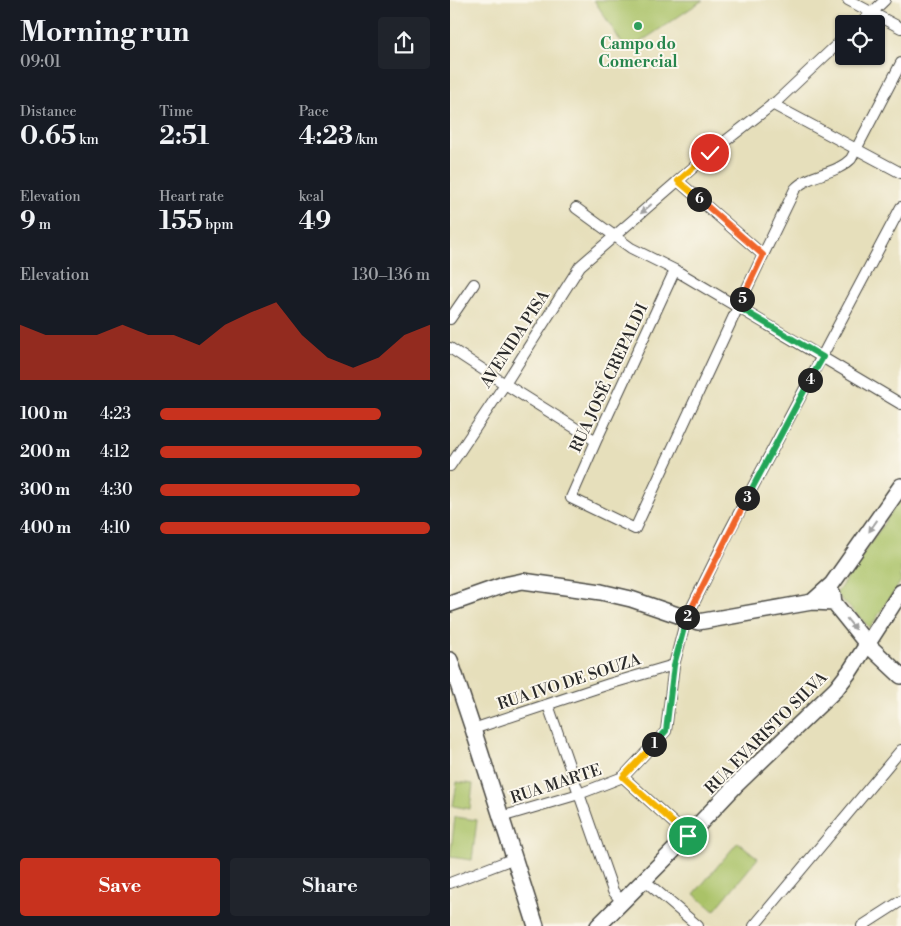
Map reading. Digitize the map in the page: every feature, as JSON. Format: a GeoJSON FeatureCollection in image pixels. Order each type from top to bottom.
{"type":"FeatureCollection","features":[{"type":"Feature","properties":{"kind":"street"},"geometry":{"type":"LineString","coordinates":[[848,0],[901,28]]}},
{"type":"Feature","properties":{"kind":"street"},"geometry":{"type":"LineString","coordinates":[[872,13],[885,0]]}},
{"type":"Feature","properties":{"kind":"street","name":"AVENIDA PISA"},"geometry":{"type":"LineString","coordinates":[[450,466],[580,266],[710,153],[772,104],[835,46]]}},
{"type":"Feature","properties":{"kind":"street"},"geometry":{"type":"LineString","coordinates":[[738,307],[795,189],[802,181],[836,170],[852,159],[901,63]]}},
{"type":"Feature","properties":{"kind":"street"},"geometry":{"type":"LineString","coordinates":[[772,104],[901,173]]}},
{"type":"Feature","properties":{"kind":"street"},"geometry":{"type":"LineString","coordinates":[[678,181],[763,255]]}},
{"type":"Feature","properties":{"kind":"street","name":"RUA MARTE"},"geometry":{"type":"LineString","coordinates":[[501,817],[579,794],[623,777],[666,731],[674,665],[686,619],[730,530],[901,207]]}},
{"type":"Feature","properties":{"kind":"street"},"geometry":{"type":"LineString","coordinates":[[576,208],[631,248],[675,270],[901,404]]}},
{"type":"Feature","properties":{"kind":"street","name":"RUA JOSÉ CREPALDI"},"geometry":{"type":"LineString","coordinates":[[675,270],[571,498],[635,530],[738,307]]}},
{"type":"Feature","properties":{"kind":"street"},"geometry":{"type":"LineString","coordinates":[[450,319],[474,284]]}},
{"type":"Feature","properties":{"kind":"street"},"geometry":{"type":"LineString","coordinates":[[450,348],[596,441]]}},
{"type":"Feature","properties":{"kind":"street"},"geometry":{"type":"LineString","coordinates":[[812,602],[832,584],[901,486]]}},
{"type":"Feature","properties":{"kind":"street"},"geometry":{"type":"LineString","coordinates":[[450,604],[504,585],[523,581],[632,598],[698,622],[812,602],[834,604]]}},
{"type":"Feature","properties":{"kind":"street"},"geometry":{"type":"LineString","coordinates":[[832,584],[834,604],[868,644],[901,676]]}},
{"type":"Feature","properties":{"kind":"street","name":"RUA EVARISTO SILVA"},"geometry":{"type":"LineString","coordinates":[[598,926],[735,786],[836,689],[850,671],[901,592]]}},
{"type":"Feature","properties":{"kind":"street"},"geometry":{"type":"LineString","coordinates":[[450,660],[474,729],[536,926]]}},
{"type":"Feature","properties":{"kind":"street","name":"RUA IVO DE SOUZA"},"geometry":{"type":"LineString","coordinates":[[474,729],[674,665]]}},
{"type":"Feature","properties":{"kind":"street"},"geometry":{"type":"LineString","coordinates":[[548,705],[612,891],[622,902]]}},
{"type":"Feature","properties":{"kind":"street"},"geometry":{"type":"LineString","coordinates":[[754,926],[901,750]]}},
{"type":"Feature","properties":{"kind":"street"},"geometry":{"type":"LineString","coordinates":[[623,777],[688,836]]}},
{"type":"Feature","properties":{"kind":"street"},"geometry":{"type":"LineString","coordinates":[[450,882],[515,858]]}},
{"type":"Feature","properties":{"kind":"street"},"geometry":{"type":"LineString","coordinates":[[644,880],[698,926]]}},
{"type":"Feature","properties":{"kind":"street"},"geometry":{"type":"LineString","coordinates":[[863,926],[901,901]]}},
{"type":"Feature","properties":{"kind":"green space","name":"Campo do Comercial"},"geometry":{"type":"Polygon","coordinates":[[[594,0],[703,0],[627,51],[594,0]]]}},
{"type":"Feature","properties":{"kind":"green space"},"geometry":{"type":"Polygon","coordinates":[[[901,498],[901,581],[870,628],[836,594],[901,498]]]}},
{"type":"Feature","properties":{"kind":"green space"},"geometry":{"type":"Polygon","coordinates":[[[457,782],[473,784],[470,809],[453,806],[457,782]]]}},
{"type":"Feature","properties":{"kind":"green space"},"geometry":{"type":"Polygon","coordinates":[[[455,817],[477,820],[472,860],[450,857],[455,817]]]}},
{"type":"Feature","properties":{"kind":"green space"},"geometry":{"type":"Polygon","coordinates":[[[738,842],[758,858],[714,911],[694,894],[738,842]]]}},
{"type":"Feature","properties":{"kind":"place","name":"Campo do Comercial"},"geometry":{"type":"Point","coordinates":[638,26]}},
{"type":"Feature","properties":{"kind":"route"},"geometry":{"type":"LineString","coordinates":[[688,836],[623,777],[666,731],[674,665],[686,619],[730,530],[823,357],[738,307],[763,255],[678,181],[710,153]]}}]}
